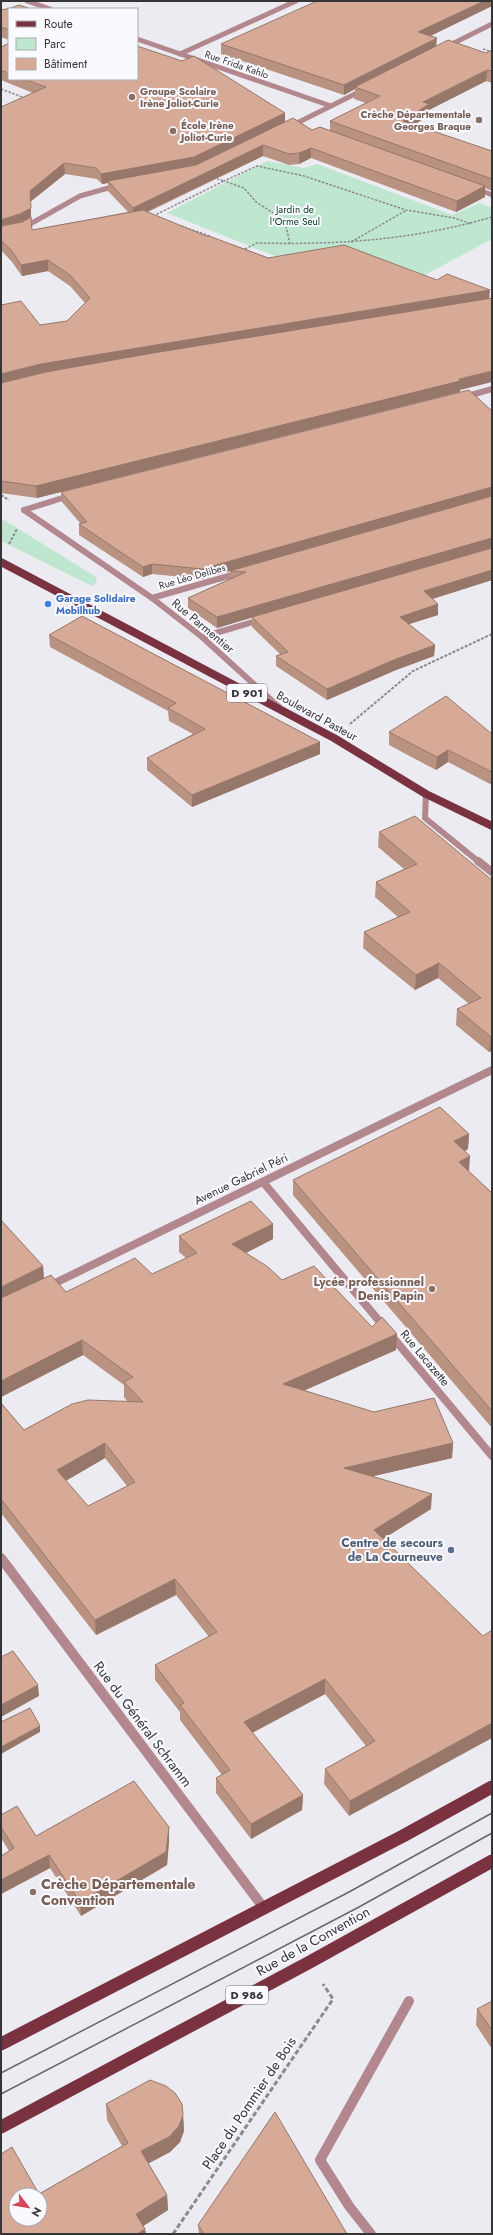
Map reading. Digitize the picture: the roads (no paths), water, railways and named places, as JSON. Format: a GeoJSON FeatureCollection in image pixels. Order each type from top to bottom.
{"type":"FeatureCollection","features":[{"type":"Feature","properties":{"kind":"main road","name":"Boulevard Pasteur"},"geometry":{"type":"LineString","coordinates":[[1,562],[334,738],[426,794],[492,826]]}},
{"type":"Feature","properties":{"kind":"main road"},"geometry":{"type":"LineString","coordinates":[[1,2044],[262,1907],[403,1836],[492,1786]]}},
{"type":"Feature","properties":{"kind":"main road","name":"Rue de la Convention"},"geometry":{"type":"LineString","coordinates":[[1,2127],[308,1963],[492,1861]]}},
{"type":"Feature","properties":{"kind":"street"},"geometry":{"type":"LineString","coordinates":[[27,1],[47,8]]}},
{"type":"Feature","properties":{"kind":"street"},"geometry":{"type":"LineString","coordinates":[[180,54],[296,1]]}},
{"type":"Feature","properties":{"kind":"street"},"geometry":{"type":"LineString","coordinates":[[437,52],[492,24]]}},
{"type":"Feature","properties":{"kind":"street","name":"Rue Frida Kahlo"},"geometry":{"type":"LineString","coordinates":[[138,39],[331,106]]}},
{"type":"Feature","properties":{"kind":"street"},"geometry":{"type":"LineString","coordinates":[[281,130],[367,88]]}},
{"type":"Feature","properties":{"kind":"street"},"geometry":{"type":"LineString","coordinates":[[295,124],[302,126]]}},
{"type":"Feature","properties":{"kind":"street"},"geometry":{"type":"LineString","coordinates":[[15,231],[22,229],[72,198],[93,190],[128,184]]}},
{"type":"Feature","properties":{"kind":"street"},"geometry":{"type":"LineString","coordinates":[[470,187],[492,195]]}},
{"type":"Feature","properties":{"kind":"street"},"geometry":{"type":"LineString","coordinates":[[458,398],[491,391]]}},
{"type":"Feature","properties":{"kind":"street","name":"Rue Parmentier"},"geometry":{"type":"LineString","coordinates":[[83,492],[24,510],[152,598],[202,637],[282,711]]}},
{"type":"Feature","properties":{"kind":"street","name":"Rue Léo Delibes"},"geometry":{"type":"LineString","coordinates":[[152,598],[249,570]]}},
{"type":"Feature","properties":{"kind":"street"},"geometry":{"type":"LineString","coordinates":[[202,637],[271,617]]}},
{"type":"Feature","properties":{"kind":"street"},"geometry":{"type":"LineString","coordinates":[[426,794],[425,818],[492,872]]}},
{"type":"Feature","properties":{"kind":"street","name":"Avenue Gabriel Péri"},"geometry":{"type":"LineString","coordinates":[[43,1289],[492,1070]]}},
{"type":"Feature","properties":{"kind":"street","name":"Rue Lacazette"},"geometry":{"type":"LineString","coordinates":[[263,1182],[492,1456]]}},
{"type":"Feature","properties":{"kind":"street","name":"Rue du Général Schramm"},"geometry":{"type":"LineString","coordinates":[[1,1558],[262,1907]]}},
{"type":"Feature","properties":{"kind":"street"},"geometry":{"type":"LineString","coordinates":[[371,2234],[350,2206],[320,2160],[409,2001]]}},
{"type":"Feature","properties":{"kind":"tram line"},"geometry":{"type":"LineString","coordinates":[[1,2073],[349,1892],[492,1813]]}},
{"type":"Feature","properties":{"kind":"tram line"},"geometry":{"type":"LineString","coordinates":[[1,2094],[359,1907],[492,1833]]}},
{"type":"Feature","properties":{"kind":"place","name":"Groupe Scolaire Irène Joliot-Curie"},"geometry":{"type":"Point","coordinates":[132,97]}},
{"type":"Feature","properties":{"kind":"place","name":"Crèche Départementale Georges Braque"},"geometry":{"type":"Point","coordinates":[479,120]}},
{"type":"Feature","properties":{"kind":"place","name":"École Irène Joliot-Curie"},"geometry":{"type":"Point","coordinates":[173,131]}},
{"type":"Feature","properties":{"kind":"place","name":"Garage Solidaire Mobilhub"},"geometry":{"type":"Point","coordinates":[48,604]}},
{"type":"Feature","properties":{"kind":"place","name":"Lycée professionnel Denis Papin"},"geometry":{"type":"Point","coordinates":[432,1289]}},
{"type":"Feature","properties":{"kind":"place","name":"Centre de secours de La Courneuve"},"geometry":{"type":"Point","coordinates":[451,1550]}},
{"type":"Feature","properties":{"kind":"place","name":"Crèche Départementale Convention"},"geometry":{"type":"Point","coordinates":[33,1892]}},
{"type":"Feature","properties":{"kind":"park label","name":"Jardin de l'Orme Seul"},"geometry":{"type":"Point","coordinates":[295,214]}}]}
